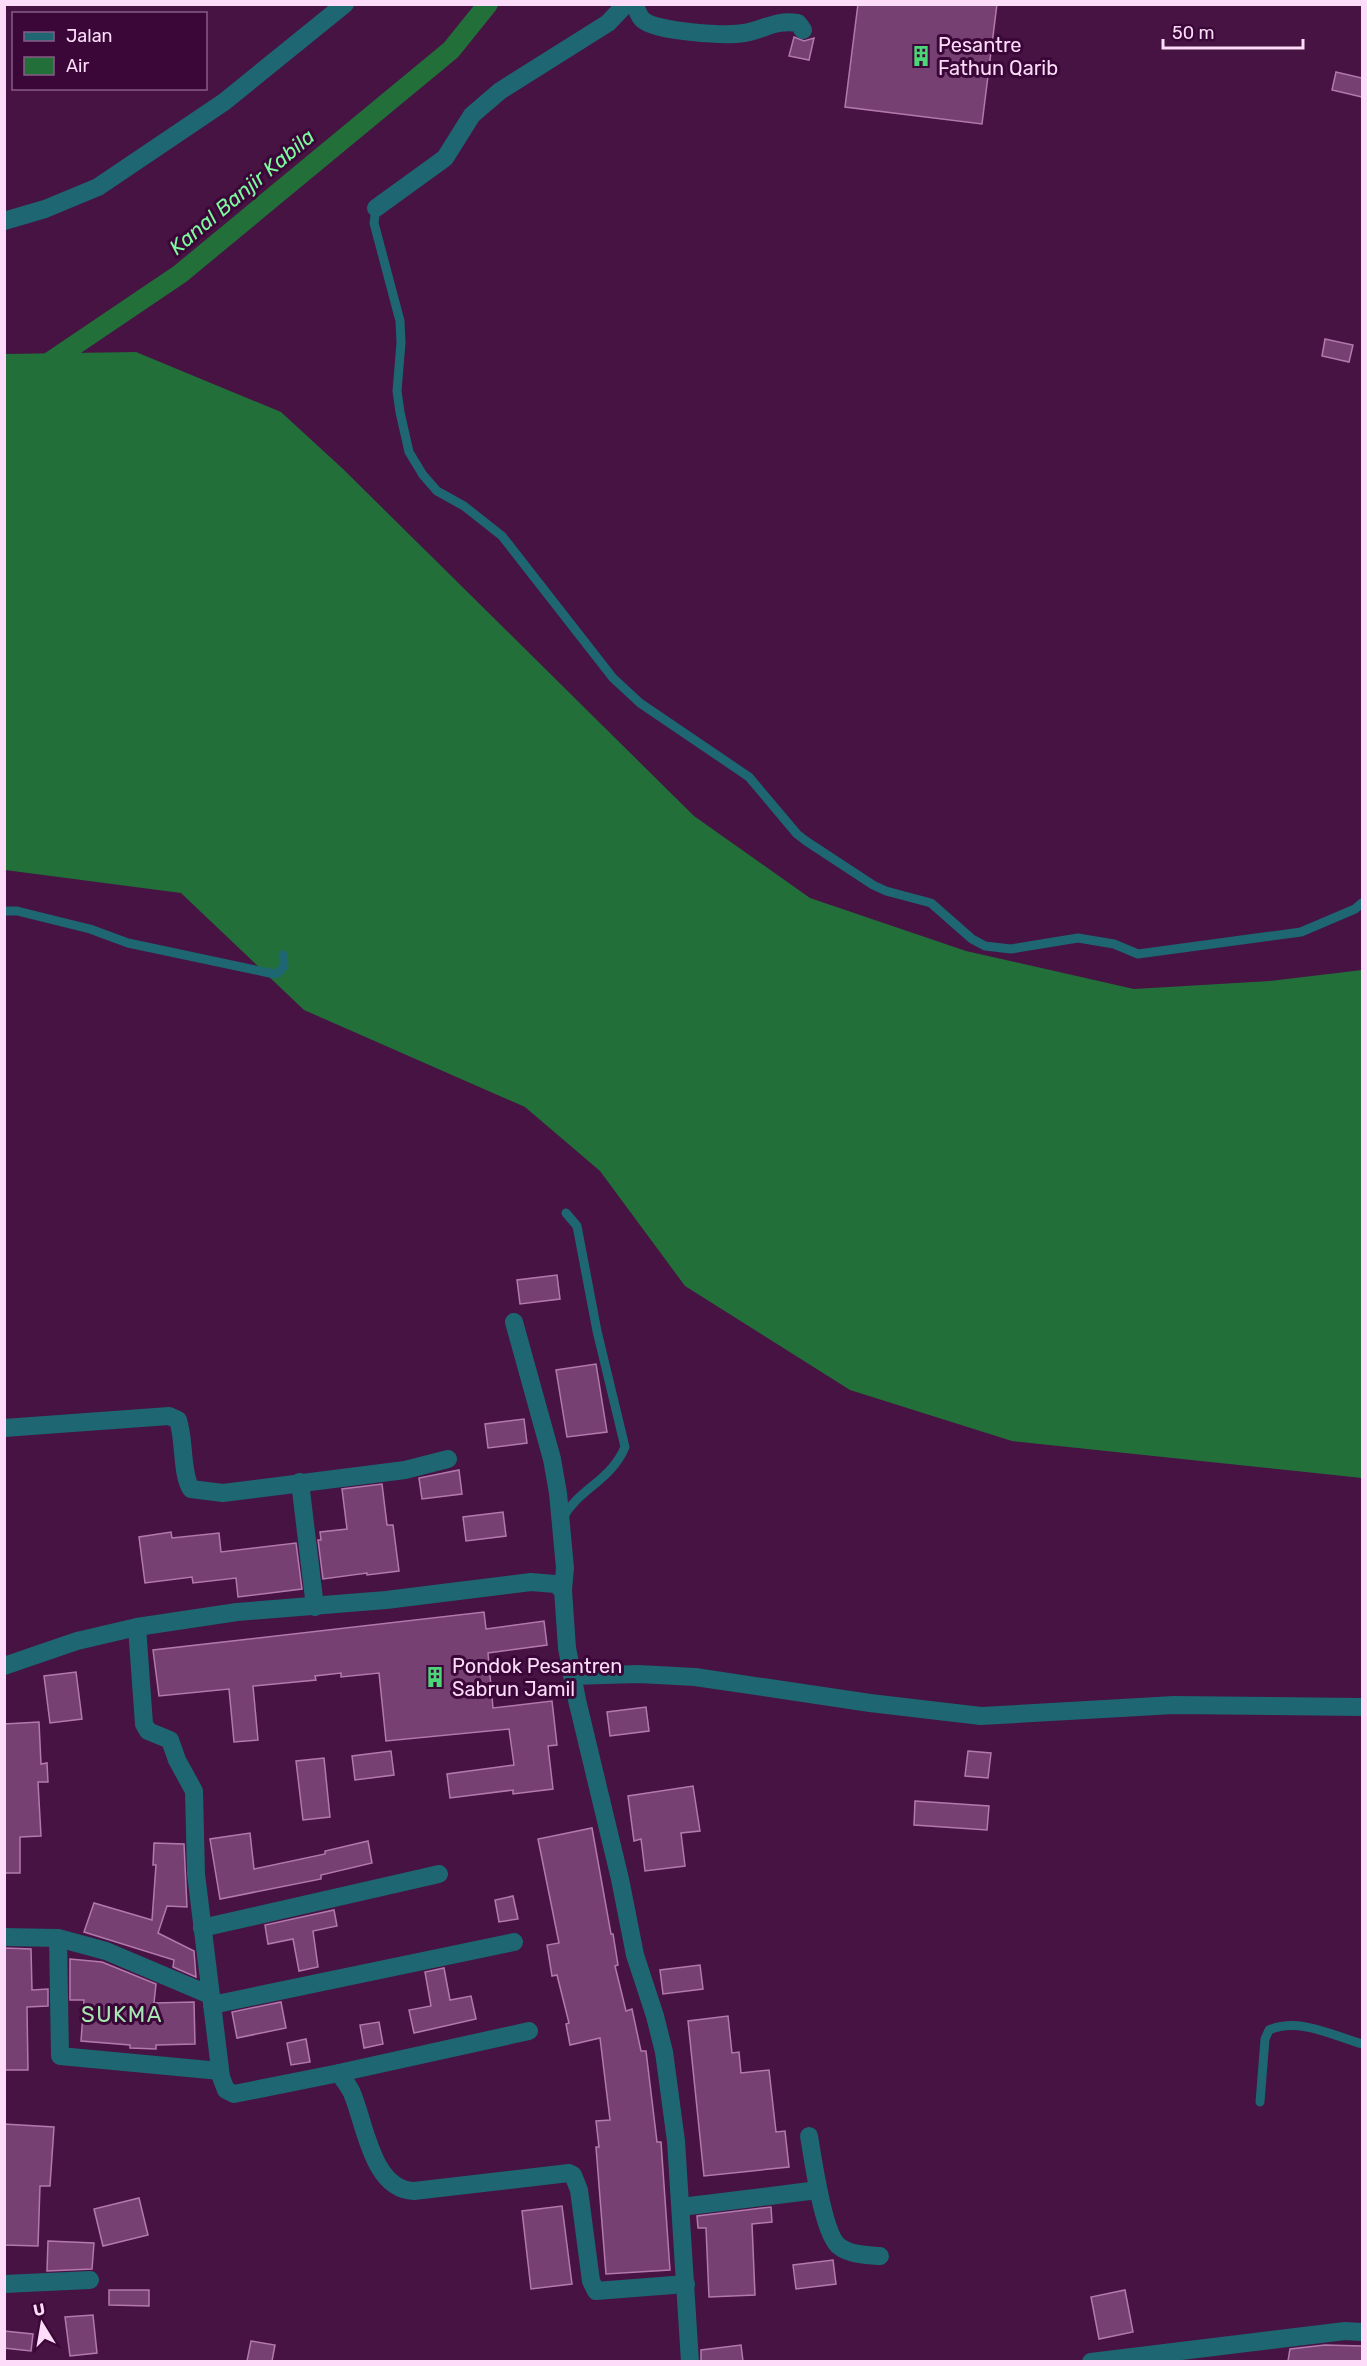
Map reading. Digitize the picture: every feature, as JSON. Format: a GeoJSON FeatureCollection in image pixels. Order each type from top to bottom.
{"type":"FeatureCollection","features":[{"type":"Feature","properties":{"kind":"street"},"geometry":{"type":"LineString","coordinates":[[376,208],[445,158],[472,115],[500,91],[530,70],[556,57],[598,27],[608,23],[626,4]]}},
{"type":"Feature","properties":{"kind":"street"},"geometry":{"type":"LineString","coordinates":[[634,4],[643,20],[663,28],[718,34],[744,33],[769,24],[788,21],[798,23],[803,30]]}},
{"type":"Feature","properties":{"kind":"street"},"geometry":{"type":"LineString","coordinates":[[4,220],[37,212],[98,187],[224,102],[345,5]]}},
{"type":"Feature","properties":{"kind":"street"},"geometry":{"type":"LineString","coordinates":[[514,1322],[552,1459],[561,1523],[565,1568],[563,1590],[567,1648],[572,1676],[620,1879],[635,1955],[664,2052],[676,2141],[690,2361]]}},
{"type":"Feature","properties":{"kind":"street"},"geometry":{"type":"LineString","coordinates":[[4,1428],[169,1416],[178,1420],[183,1435],[186,1482],[191,1490],[223,1493],[405,1470],[448,1459]]}},
{"type":"Feature","properties":{"kind":"street"},"geometry":{"type":"LineString","coordinates":[[300,1482],[315,1607]]}},
{"type":"Feature","properties":{"kind":"street"},"geometry":{"type":"LineString","coordinates":[[4,1666],[76,1641],[137,1627],[237,1612],[315,1607],[531,1582],[555,1584],[563,1590]]}},
{"type":"Feature","properties":{"kind":"street"},"geometry":{"type":"LineString","coordinates":[[137,1627],[144,1724],[148,1731],[170,1740],[175,1748],[177,1760],[194,1791],[196,1874],[220,2071],[226,2090],[234,2094],[529,2031]]}},
{"type":"Feature","properties":{"kind":"street"},"geometry":{"type":"LineString","coordinates":[[572,1676],[638,1674],[695,1677],[870,1703],[981,1716],[1174,1705],[1362,1707]]}},
{"type":"Feature","properties":{"kind":"street"},"geometry":{"type":"LineString","coordinates":[[202,1928],[439,1874]]}},
{"type":"Feature","properties":{"kind":"street"},"geometry":{"type":"LineString","coordinates":[[4,1937],[58,1938],[106,1951],[211,2000],[514,1942]]}},
{"type":"Feature","properties":{"kind":"street"},"geometry":{"type":"LineString","coordinates":[[58,1938],[60,2056],[220,2071]]}},
{"type":"Feature","properties":{"kind":"street"},"geometry":{"type":"LineString","coordinates":[[339,2073],[351,2091],[376,2162],[397,2187],[406,2191],[414,2191],[569,2173],[577,2180],[591,2281],[596,2291],[686,2284]]}},
{"type":"Feature","properties":{"kind":"street"},"geometry":{"type":"LineString","coordinates":[[809,2136],[818,2190],[833,2242],[842,2249],[858,2254],[880,2256]]}},
{"type":"Feature","properties":{"kind":"street"},"geometry":{"type":"LineString","coordinates":[[681,2207],[818,2190]]}},
{"type":"Feature","properties":{"kind":"street"},"geometry":{"type":"LineString","coordinates":[[4,2284],[90,2280]]}},
{"type":"Feature","properties":{"kind":"street"},"geometry":{"type":"LineString","coordinates":[[1092,2361],[1345,2331],[1362,2332]]}},
{"type":"Feature","properties":{"kind":"lane"},"geometry":{"type":"LineString","coordinates":[[376,208],[374,223],[400,321],[401,343],[397,391],[399,412],[410,452],[423,475],[437,491],[464,506],[502,536],[613,678],[640,703],[749,777],[797,834],[806,841],[873,885],[886,891],[931,903],[972,939],[985,946],[1011,949],[1078,938],[1114,945],[1138,954],[1301,932],[1355,909],[1362,903]]}},
{"type":"Feature","properties":{"kind":"lane"},"geometry":{"type":"LineString","coordinates":[[4,910],[17,911],[90,929],[128,943],[263,972],[278,974],[284,966],[283,955]]}},
{"type":"Feature","properties":{"kind":"lane"},"geometry":{"type":"LineString","coordinates":[[561,1523],[566,1513],[586,1492],[607,1476],[620,1459],[625,1447],[597,1331],[577,1226],[566,1213]]}},
{"type":"Feature","properties":{"kind":"lane"},"geometry":{"type":"LineString","coordinates":[[1260,2102],[1265,2039],[1269,2030],[1277,2026],[1316,2029],[1362,2044]]}},
{"type":"Feature","properties":{"kind":"water"},"geometry":{"type":"Polygon","coordinates":[[[136,352],[281,412],[343,469],[694,816],[810,898],[966,951],[1134,989],[1270,981],[1362,970],[1362,1478],[1012,1441],[850,1390],[685,1286],[600,1171],[525,1107],[304,1010],[181,893],[5,870],[5,354],[136,352]]]}},
{"type":"Feature","properties":{"kind":"building","name":"Pesantre Fathun Qarib"},"geometry":{"type":"Polygon","coordinates":[[[858,4],[997,4],[982,124],[845,107],[858,4]]]}},
{"type":"Feature","properties":{"kind":"building"},"geometry":{"type":"Polygon","coordinates":[[[794,37],[804,41],[814,38],[809,60],[789,56],[794,37]]]}},
{"type":"Feature","properties":{"kind":"building"},"geometry":{"type":"Polygon","coordinates":[[[1336,72],[1362,78],[1362,97],[1332,90],[1336,72]]]}},
{"type":"Feature","properties":{"kind":"building"},"geometry":{"type":"Polygon","coordinates":[[[1325,339],[1353,345],[1349,362],[1322,356],[1325,339]]]}},
{"type":"Feature","properties":{"kind":"building"},"geometry":{"type":"Polygon","coordinates":[[[557,1275],[560,1299],[520,1304],[517,1280],[557,1275]]]}},
{"type":"Feature","properties":{"kind":"building"},"geometry":{"type":"Polygon","coordinates":[[[596,1364],[607,1432],[567,1437],[556,1370],[596,1364]]]}},
{"type":"Feature","properties":{"kind":"building"},"geometry":{"type":"Polygon","coordinates":[[[524,1419],[527,1443],[488,1448],[485,1424],[524,1419]]]}},
{"type":"Feature","properties":{"kind":"building"},"geometry":{"type":"Polygon","coordinates":[[[459,1470],[462,1494],[422,1499],[419,1478],[459,1470]]]}},
{"type":"Feature","properties":{"kind":"building"},"geometry":{"type":"Polygon","coordinates":[[[382,1484],[387,1525],[393,1525],[399,1571],[323,1579],[318,1540],[321,1540],[320,1532],[347,1529],[342,1489],[382,1484]]]}},
{"type":"Feature","properties":{"kind":"building"},"geometry":{"type":"Polygon","coordinates":[[[503,1512],[506,1536],[466,1541],[463,1517],[503,1512]]]}},
{"type":"Feature","properties":{"kind":"building"},"geometry":{"type":"Polygon","coordinates":[[[171,1532],[172,1538],[219,1533],[221,1552],[296,1543],[302,1589],[238,1597],[236,1578],[193,1583],[192,1577],[145,1583],[139,1537],[171,1532]]]}},
{"type":"Feature","properties":{"kind":"building"},"geometry":{"type":"Polygon","coordinates":[[[484,1612],[486,1629],[544,1621],[547,1645],[488,1653],[493,1708],[552,1701],[557,1745],[548,1746],[553,1789],[513,1794],[513,1790],[450,1798],[447,1774],[514,1765],[509,1729],[386,1741],[379,1673],[341,1677],[341,1673],[315,1676],[316,1680],[253,1686],[258,1740],[234,1742],[229,1689],[159,1696],[153,1650],[484,1612]]]}},
{"type":"Feature","properties":{"kind":"building"},"geometry":{"type":"Polygon","coordinates":[[[76,1672],[82,1719],[50,1723],[44,1676],[76,1672]]]}},
{"type":"Feature","properties":{"kind":"building"},"geometry":{"type":"Polygon","coordinates":[[[646,1707],[649,1731],[610,1736],[607,1712],[646,1707]]]}},
{"type":"Feature","properties":{"kind":"building"},"geometry":{"type":"Polygon","coordinates":[[[39,1722],[41,1764],[47,1763],[48,1782],[38,1782],[41,1836],[20,1837],[20,1873],[4,1873],[4,1724],[39,1722]]]}},
{"type":"Feature","properties":{"kind":"building"},"geometry":{"type":"Polygon","coordinates":[[[391,1751],[394,1775],[355,1780],[352,1756],[391,1751]]]}},
{"type":"Feature","properties":{"kind":"building"},"geometry":{"type":"Polygon","coordinates":[[[968,1751],[991,1753],[988,1778],[965,1776],[968,1751]]]}},
{"type":"Feature","properties":{"kind":"building"},"geometry":{"type":"Polygon","coordinates":[[[324,1758],[330,1817],[303,1820],[296,1761],[324,1758]]]}},
{"type":"Feature","properties":{"kind":"building"},"geometry":{"type":"Polygon","coordinates":[[[693,1786],[700,1831],[681,1833],[685,1866],[645,1871],[641,1839],[634,1841],[628,1796],[693,1786]]]}},
{"type":"Feature","properties":{"kind":"building"},"geometry":{"type":"Polygon","coordinates":[[[915,1801],[989,1806],[987,1830],[914,1825],[915,1801]]]}},
{"type":"Feature","properties":{"kind":"building"},"geometry":{"type":"Polygon","coordinates":[[[592,1828],[611,1934],[613,1934],[618,1965],[615,1966],[626,2011],[632,2009],[641,2051],[646,2051],[657,2142],[661,2142],[670,2270],[606,2274],[596,2121],[610,2120],[600,2038],[570,2045],[566,2024],[569,2023],[557,1975],[552,1976],[547,1945],[559,1943],[538,1839],[592,1828]]]}},
{"type":"Feature","properties":{"kind":"building"},"geometry":{"type":"Polygon","coordinates":[[[250,1833],[254,1869],[325,1854],[325,1851],[368,1841],[372,1863],[321,1875],[321,1879],[220,1899],[210,1839],[250,1833]]]}},
{"type":"Feature","properties":{"kind":"building"},"geometry":{"type":"Polygon","coordinates":[[[154,1843],[184,1844],[187,1907],[167,1906],[158,1933],[194,1951],[196,1977],[173,1967],[174,1960],[84,1932],[94,1903],[152,1920],[156,1865],[153,1865],[154,1843]]]}},
{"type":"Feature","properties":{"kind":"building"},"geometry":{"type":"Polygon","coordinates":[[[513,1896],[518,1919],[499,1922],[495,1900],[513,1896]]]}},
{"type":"Feature","properties":{"kind":"building"},"geometry":{"type":"Polygon","coordinates":[[[334,1910],[337,1926],[313,1931],[318,1967],[299,1971],[293,1939],[268,1944],[265,1925],[334,1910]]]}},
{"type":"Feature","properties":{"kind":"building"},"geometry":{"type":"Polygon","coordinates":[[[4,1948],[31,1949],[32,1990],[48,1989],[48,2006],[27,2007],[28,2070],[4,2070],[4,1948]]]}},
{"type":"Feature","properties":{"kind":"building"},"geometry":{"type":"Polygon","coordinates":[[[70,1959],[102,1962],[156,1984],[154,2003],[194,2002],[195,2044],[156,2045],[156,2049],[81,2041],[84,2000],[70,2000],[70,1959]]]}},
{"type":"Feature","properties":{"kind":"building"},"geometry":{"type":"Polygon","coordinates":[[[700,1965],[703,1989],[663,1994],[660,1970],[700,1965]]]}},
{"type":"Feature","properties":{"kind":"building"},"geometry":{"type":"Polygon","coordinates":[[[444,1968],[450,2000],[471,1996],[476,2019],[414,2033],[409,2010],[431,2006],[425,1972],[444,1968]]]}},
{"type":"Feature","properties":{"kind":"building"},"geometry":{"type":"Polygon","coordinates":[[[281,2002],[286,2028],[237,2038],[232,2012],[281,2002]]]}},
{"type":"Feature","properties":{"kind":"building"},"geometry":{"type":"Polygon","coordinates":[[[728,2016],[732,2053],[739,2052],[741,2073],[769,2070],[776,2132],[785,2131],[789,2167],[704,2176],[688,2021],[728,2016]]]}},
{"type":"Feature","properties":{"kind":"building"},"geometry":{"type":"Polygon","coordinates":[[[379,2022],[383,2044],[364,2048],[360,2025],[379,2022]]]}},
{"type":"Feature","properties":{"kind":"building"},"geometry":{"type":"Polygon","coordinates":[[[306,2039],[310,2062],[291,2065],[287,2043],[306,2039]]]}},
{"type":"Feature","properties":{"kind":"building"},"geometry":{"type":"Polygon","coordinates":[[[4,2124],[54,2127],[50,2186],[40,2186],[38,2246],[4,2245],[4,2124]]]}},
{"type":"Feature","properties":{"kind":"building"},"geometry":{"type":"Polygon","coordinates":[[[139,2198],[148,2235],[103,2246],[94,2209],[139,2198]]]}},
{"type":"Feature","properties":{"kind":"building"},"geometry":{"type":"Polygon","coordinates":[[[562,2206],[572,2284],[531,2289],[522,2211],[562,2206]]]}},
{"type":"Feature","properties":{"kind":"building"},"geometry":{"type":"Polygon","coordinates":[[[771,2207],[772,2222],[752,2224],[755,2295],[709,2297],[706,2228],[698,2228],[697,2216],[771,2207]]]}},
{"type":"Feature","properties":{"kind":"building"},"geometry":{"type":"Polygon","coordinates":[[[48,2241],[94,2243],[92,2269],[47,2271],[48,2241]]]}},
{"type":"Feature","properties":{"kind":"building"},"geometry":{"type":"Polygon","coordinates":[[[833,2260],[836,2284],[796,2289],[793,2265],[833,2260]]]}},
{"type":"Feature","properties":{"kind":"building"},"geometry":{"type":"Polygon","coordinates":[[[109,2290],[149,2290],[149,2306],[109,2305],[109,2290]]]}},
{"type":"Feature","properties":{"kind":"building"},"geometry":{"type":"Polygon","coordinates":[[[1125,2290],[1133,2332],[1099,2339],[1091,2297],[1125,2290]]]}},
{"type":"Feature","properties":{"kind":"building"},"geometry":{"type":"Polygon","coordinates":[[[93,2315],[97,2353],[70,2356],[65,2317],[93,2315]]]}},
{"type":"Feature","properties":{"kind":"building"},"geometry":{"type":"Polygon","coordinates":[[[4,2331],[33,2334],[31,2351],[4,2348],[4,2331]]]}},
{"type":"Feature","properties":{"kind":"building"},"geometry":{"type":"Polygon","coordinates":[[[251,2341],[275,2345],[272,2361],[247,2361],[251,2341]]]}},
{"type":"Feature","properties":{"kind":"building"},"geometry":{"type":"Polygon","coordinates":[[[741,2345],[743,2361],[701,2361],[701,2350],[741,2345]]]}},
{"type":"Feature","properties":{"kind":"building"},"geometry":{"type":"Polygon","coordinates":[[[1325,2345],[1362,2346],[1362,2361],[1288,2361],[1290,2349],[1325,2345]]]}},
{"type":"Feature","properties":{"kind":"waterway","name":"Kanal Banjir Kabila"},"geometry":{"type":"LineString","coordinates":[[4,388],[20,382],[180,274],[451,50],[488,4]]}},
{"type":"Feature","properties":{"kind":"place","name":"Pesantre Fathun Qarib"},"geometry":{"type":"Point","coordinates":[921,56]}},
{"type":"Feature","properties":{"kind":"place","name":"Pondok Pesantren Sabrun Jamil"},"geometry":{"type":"Point","coordinates":[435,1677]}},
{"type":"Feature","properties":{"kind":"district","name":"SUKMA"},"geometry":{"type":"Point","coordinates":[122,2014]}}]}
